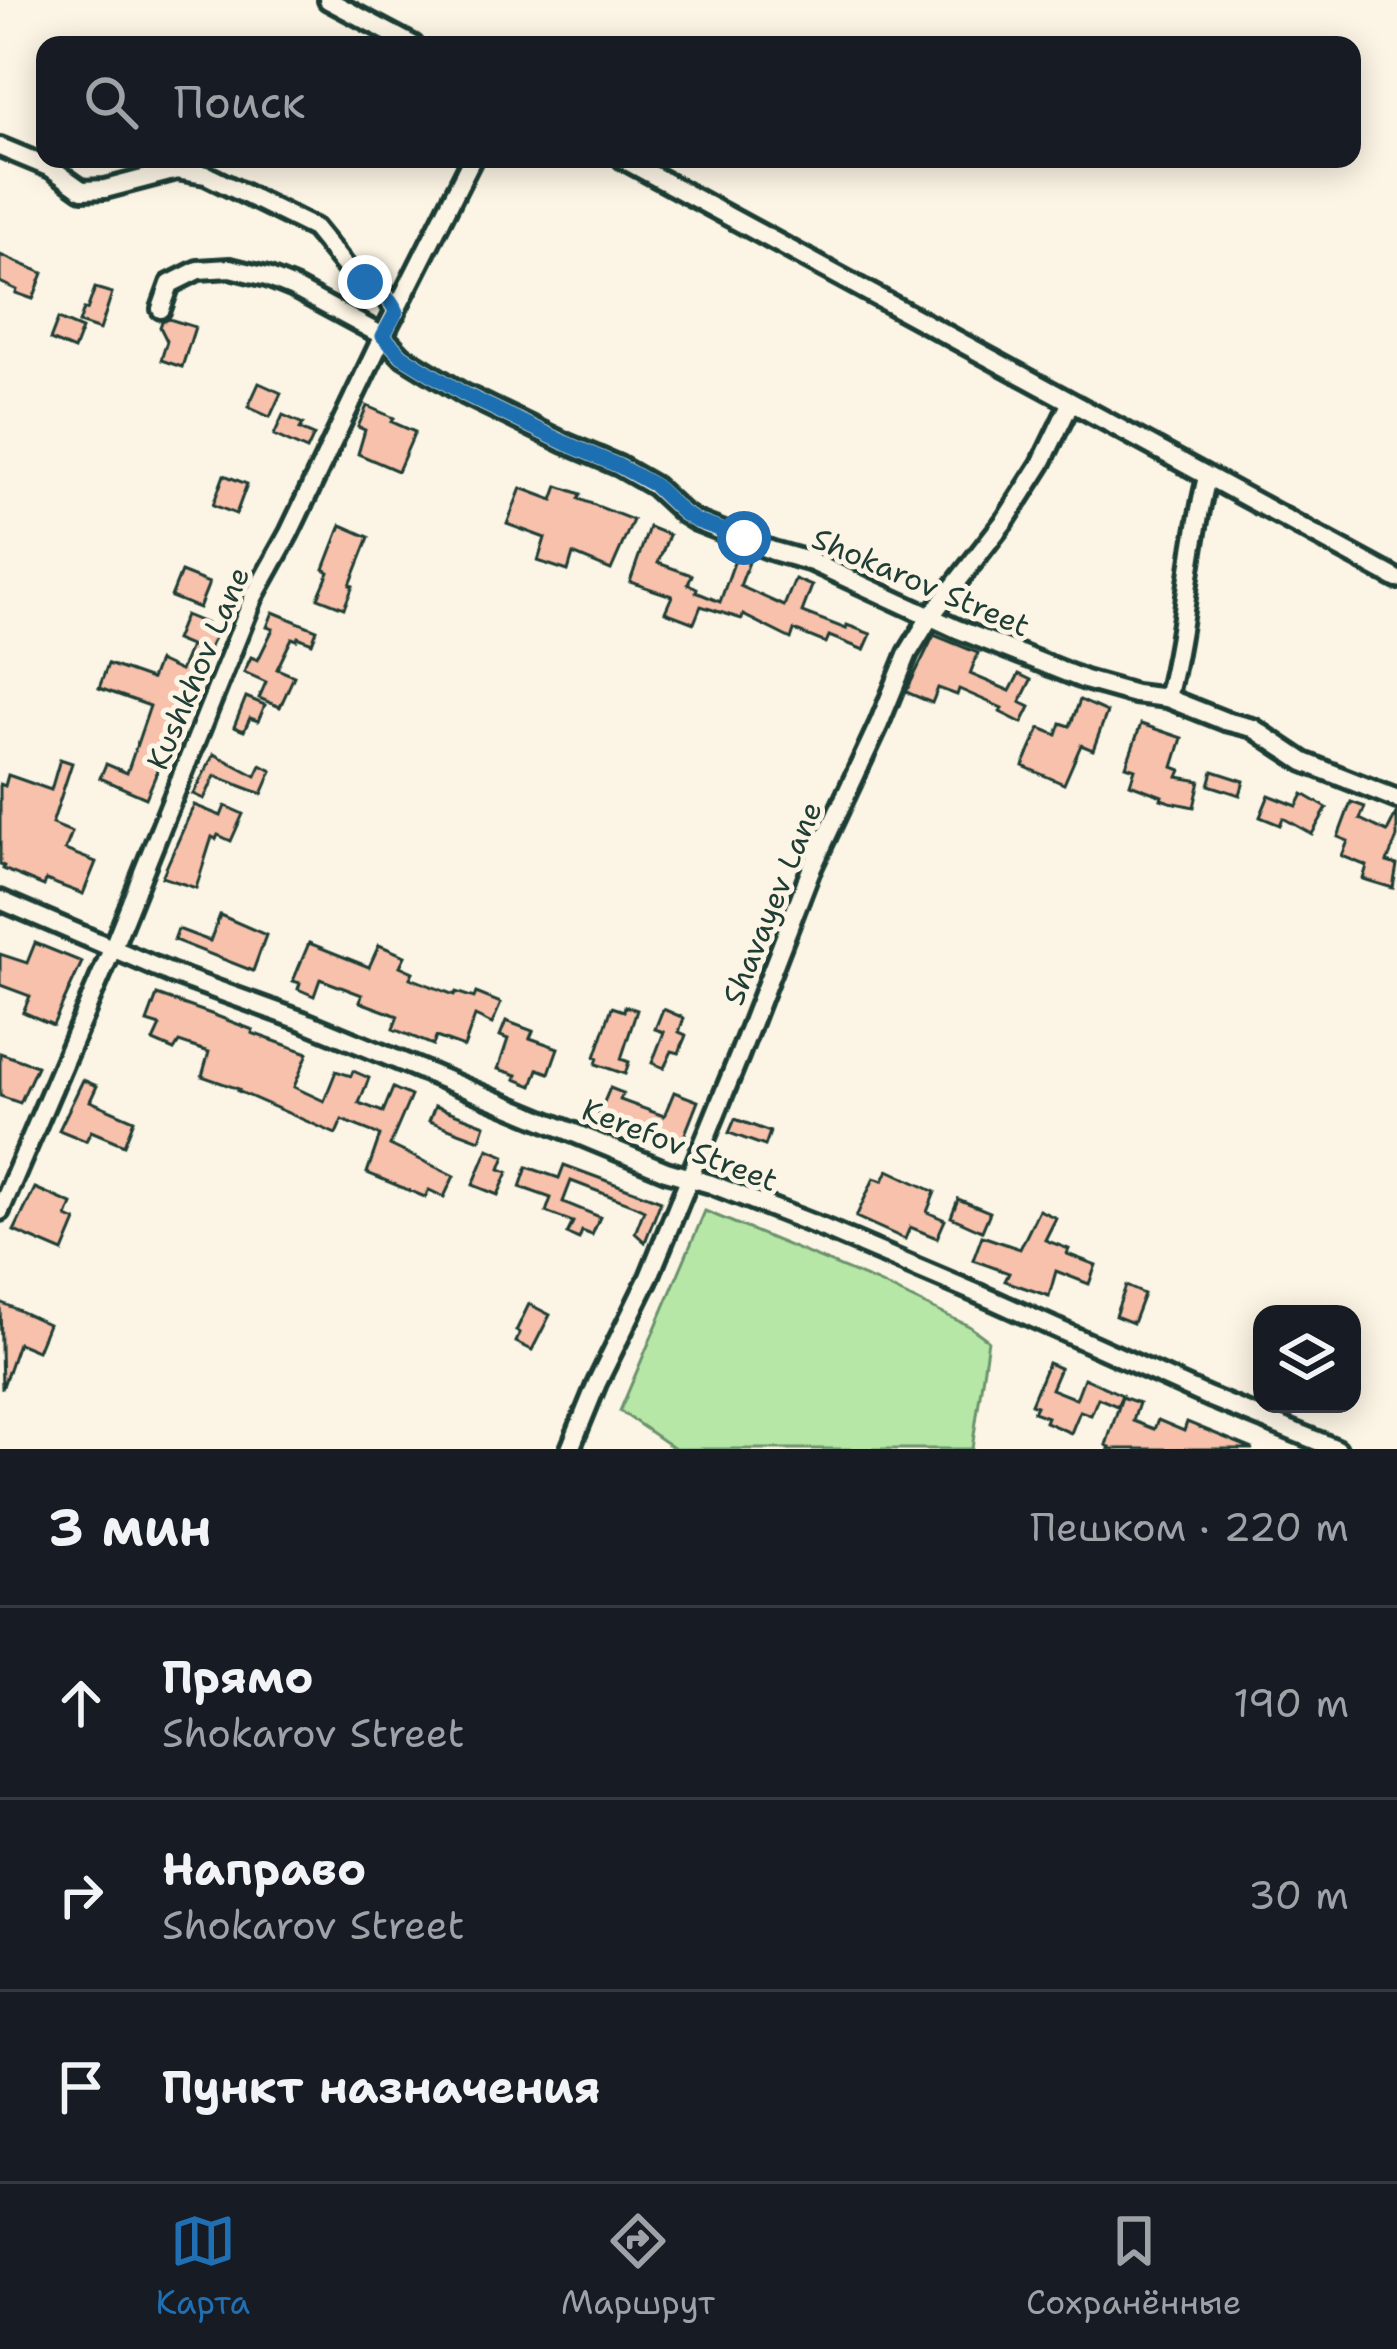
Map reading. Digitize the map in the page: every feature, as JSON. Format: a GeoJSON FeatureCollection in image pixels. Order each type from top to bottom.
{"type":"FeatureCollection","features":[{"type":"Feature","properties":{"kind":"street"},"geometry":{"type":"LineString","coordinates":[[328,0],[395,36]]}},
{"type":"Feature","properties":{"kind":"street"},"geometry":{"type":"LineString","coordinates":[[0,147],[36,162]]}},
{"type":"Feature","properties":{"kind":"street"},"geometry":{"type":"LineString","coordinates":[[51,168],[82,190],[105,189],[177,170],[206,176],[314,228],[349,271],[385,294],[396,312]]}},
{"type":"Feature","properties":{"kind":"street","name":"Kushkhov Lane"},"geometry":{"type":"LineString","coordinates":[[0,1210],[113,947],[254,596],[468,168]]}},
{"type":"Feature","properties":{"kind":"street"},"geometry":{"type":"LineString","coordinates":[[639,168],[1397,579]]}},
{"type":"Feature","properties":{"kind":"street","name":"Shokarov Street"},"geometry":{"type":"LineString","coordinates":[[161,309],[170,284],[198,269],[230,268],[267,277],[383,336],[402,356],[453,388],[654,485],[696,521],[812,562],[930,617],[1101,686],[1167,698],[1253,728],[1304,762],[1397,800]]}},
{"type":"Feature","properties":{"kind":"street","name":"Shavayev Lane"},"geometry":{"type":"LineString","coordinates":[[571,1449],[649,1276],[810,872],[908,652],[1006,519],[1041,464],[1070,404]]}},
{"type":"Feature","properties":{"kind":"street"},"geometry":{"type":"LineString","coordinates":[[1167,698],[1207,477]]}},
{"type":"Feature","properties":{"kind":"street","name":"Kerefov Street"},"geometry":{"type":"LineString","coordinates":[[0,900],[170,973],[304,1021],[585,1138],[865,1246],[1337,1449]]}},
{"type":"Feature","properties":{"kind":"green space"},"geometry":{"type":"Polygon","coordinates":[[[705,1211],[877,1282],[969,1326],[988,1340],[972,1449],[675,1449],[620,1411],[705,1211]]]}},
{"type":"Feature","properties":{"kind":"building"},"geometry":{"type":"Polygon","coordinates":[[[0,255],[43,273],[33,299],[0,282],[0,255]]]}},
{"type":"Feature","properties":{"kind":"building"},"geometry":{"type":"Polygon","coordinates":[[[95,288],[112,293],[100,330],[79,323],[95,288]]]}},
{"type":"Feature","properties":{"kind":"building"},"geometry":{"type":"Polygon","coordinates":[[[58,319],[82,329],[74,350],[50,340],[58,319]]]}},
{"type":"Feature","properties":{"kind":"building"},"geometry":{"type":"Polygon","coordinates":[[[169,319],[195,327],[182,367],[161,360],[167,341],[160,327],[169,319]]]}},
{"type":"Feature","properties":{"kind":"building"},"geometry":{"type":"Polygon","coordinates":[[[259,383],[281,393],[270,417],[248,407],[259,383]]]}},
{"type":"Feature","properties":{"kind":"building"},"geometry":{"type":"Polygon","coordinates":[[[367,406],[415,432],[398,471],[358,454],[365,430],[358,427],[367,406]]]}},
{"type":"Feature","properties":{"kind":"building"},"geometry":{"type":"Polygon","coordinates":[[[283,415],[314,435],[307,450],[274,435],[283,415]]]}},
{"type":"Feature","properties":{"kind":"building"},"geometry":{"type":"Polygon","coordinates":[[[224,475],[247,484],[236,514],[213,505],[224,475]]]}},
{"type":"Feature","properties":{"kind":"building"},"geometry":{"type":"Polygon","coordinates":[[[558,486],[633,520],[611,570],[573,554],[568,571],[538,561],[545,538],[507,524],[521,488],[553,500],[558,486]]]}},
{"type":"Feature","properties":{"kind":"building"},"geometry":{"type":"Polygon","coordinates":[[[341,525],[369,537],[344,608],[318,598],[341,525]]]}},
{"type":"Feature","properties":{"kind":"building"},"geometry":{"type":"Polygon","coordinates":[[[649,527],[669,535],[658,563],[692,575],[688,584],[696,592],[720,602],[736,557],[749,562],[740,586],[784,606],[795,579],[812,586],[802,612],[871,634],[864,650],[829,636],[826,643],[794,630],[791,639],[743,615],[742,619],[701,606],[694,623],[665,612],[672,596],[630,582],[649,527]]]}},
{"type":"Feature","properties":{"kind":"building"},"geometry":{"type":"Polygon","coordinates":[[[181,572],[209,583],[199,608],[171,597],[181,572]]]}},
{"type":"Feature","properties":{"kind":"building"},"geometry":{"type":"Polygon","coordinates":[[[273,612],[317,630],[312,643],[292,638],[277,669],[294,676],[280,707],[259,698],[266,682],[244,672],[251,657],[258,660],[273,629],[267,627],[273,612]]]}},
{"type":"Feature","properties":{"kind":"building"},"geometry":{"type":"Polygon","coordinates":[[[185,615],[216,633],[168,740],[160,737],[152,762],[160,765],[146,798],[100,778],[106,764],[127,773],[150,706],[99,688],[108,664],[151,679],[158,661],[180,671],[190,646],[175,640],[185,615]]]}},
{"type":"Feature","properties":{"kind":"building"},"geometry":{"type":"Polygon","coordinates":[[[934,635],[978,653],[970,674],[1010,691],[1019,674],[1031,680],[1020,702],[1030,707],[1022,723],[1000,712],[1002,708],[959,689],[957,695],[938,688],[932,703],[906,692],[934,635]]]}},
{"type":"Feature","properties":{"kind":"building"},"geometry":{"type":"Polygon","coordinates":[[[246,697],[265,705],[258,721],[250,718],[244,731],[234,727],[246,697]]]}},
{"type":"Feature","properties":{"kind":"building"},"geometry":{"type":"Polygon","coordinates":[[[1080,700],[1107,712],[1093,750],[1081,745],[1064,784],[1023,766],[1040,728],[1057,735],[1061,723],[1070,726],[1080,700]]]}},
{"type":"Feature","properties":{"kind":"building"},"geometry":{"type":"Polygon","coordinates":[[[1141,724],[1182,738],[1173,767],[1181,770],[1178,777],[1200,781],[1194,807],[1161,799],[1130,784],[1135,769],[1126,766],[1141,724]]]}},
{"type":"Feature","properties":{"kind":"building"},"geometry":{"type":"Polygon","coordinates":[[[214,754],[256,776],[261,765],[272,771],[262,794],[215,776],[204,799],[193,794],[214,754]]]}},
{"type":"Feature","properties":{"kind":"building"},"geometry":{"type":"Polygon","coordinates":[[[60,759],[72,763],[52,824],[72,832],[65,850],[96,862],[83,894],[46,880],[44,886],[0,864],[0,784],[5,786],[8,775],[51,790],[60,759]]]}},
{"type":"Feature","properties":{"kind":"building"},"geometry":{"type":"Polygon","coordinates":[[[1213,771],[1244,781],[1240,795],[1209,785],[1213,771]]]}},
{"type":"Feature","properties":{"kind":"building"},"geometry":{"type":"Polygon","coordinates":[[[1303,794],[1327,808],[1312,834],[1283,818],[1280,825],[1260,817],[1269,795],[1297,806],[1303,794]]]}},
{"type":"Feature","properties":{"kind":"building"},"geometry":{"type":"Polygon","coordinates":[[[1351,802],[1365,807],[1360,819],[1387,832],[1397,812],[1397,837],[1387,862],[1397,865],[1393,888],[1363,879],[1367,866],[1342,856],[1348,841],[1338,837],[1351,802]]]}},
{"type":"Feature","properties":{"kind":"building"},"geometry":{"type":"Polygon","coordinates":[[[194,805],[221,816],[225,806],[243,814],[231,841],[212,837],[196,888],[162,877],[194,805]]]}},
{"type":"Feature","properties":{"kind":"building"},"geometry":{"type":"Polygon","coordinates":[[[220,915],[266,935],[253,971],[174,940],[178,929],[210,941],[220,915]]]}},
{"type":"Feature","properties":{"kind":"building"},"geometry":{"type":"Polygon","coordinates":[[[35,943],[82,962],[53,1025],[23,1012],[30,996],[0,985],[0,954],[27,963],[35,943]]]}},
{"type":"Feature","properties":{"kind":"building"},"geometry":{"type":"Polygon","coordinates":[[[309,943],[369,967],[379,945],[405,956],[400,966],[413,972],[410,978],[454,995],[474,998],[476,993],[501,1003],[492,1024],[475,1016],[464,1047],[436,1037],[433,1045],[393,1029],[398,1016],[360,1002],[362,995],[320,979],[314,996],[298,989],[300,983],[293,981],[309,943]]]}},
{"type":"Feature","properties":{"kind":"building"},"geometry":{"type":"Polygon","coordinates":[[[157,995],[308,1053],[294,1087],[324,1101],[336,1071],[369,1078],[359,1103],[383,1112],[393,1088],[411,1096],[390,1145],[454,1176],[444,1197],[429,1190],[425,1197],[367,1173],[380,1135],[342,1120],[336,1134],[202,1076],[209,1052],[179,1042],[174,1050],[153,1041],[160,1026],[147,1022],[157,995]]]}},
{"type":"Feature","properties":{"kind":"building"},"geometry":{"type":"Polygon","coordinates":[[[625,1006],[637,1010],[621,1059],[629,1062],[625,1074],[596,1064],[595,1057],[612,1007],[624,1011],[625,1006]]]}},
{"type":"Feature","properties":{"kind":"building"},"geometry":{"type":"Polygon","coordinates":[[[663,1009],[684,1018],[679,1032],[686,1035],[679,1053],[672,1051],[664,1068],[652,1063],[664,1032],[655,1029],[663,1009]]]}},
{"type":"Feature","properties":{"kind":"building"},"geometry":{"type":"Polygon","coordinates":[[[506,1021],[533,1031],[530,1038],[558,1048],[549,1073],[538,1069],[532,1086],[498,1069],[508,1039],[500,1036],[506,1021]]]}},
{"type":"Feature","properties":{"kind":"building"},"geometry":{"type":"Polygon","coordinates":[[[0,1053],[37,1066],[20,1103],[0,1096],[0,1053]]]}},
{"type":"Feature","properties":{"kind":"building"},"geometry":{"type":"Polygon","coordinates":[[[83,1080],[97,1086],[90,1101],[134,1120],[124,1145],[91,1131],[86,1141],[59,1130],[83,1080]]]}},
{"type":"Feature","properties":{"kind":"building"},"geometry":{"type":"Polygon","coordinates":[[[610,1088],[623,1093],[620,1100],[664,1116],[674,1092],[698,1101],[681,1144],[599,1114],[610,1088]]]}},
{"type":"Feature","properties":{"kind":"building"},"geometry":{"type":"Polygon","coordinates":[[[435,1106],[485,1125],[480,1140],[429,1121],[435,1106]]]}},
{"type":"Feature","properties":{"kind":"building"},"geometry":{"type":"Polygon","coordinates":[[[735,1119],[770,1132],[765,1146],[729,1133],[735,1119]]]}},
{"type":"Feature","properties":{"kind":"building"},"geometry":{"type":"Polygon","coordinates":[[[488,1149],[505,1156],[500,1169],[508,1172],[498,1195],[473,1185],[488,1149]]]}},
{"type":"Feature","properties":{"kind":"building"},"geometry":{"type":"Polygon","coordinates":[[[564,1165],[661,1201],[645,1242],[635,1233],[644,1210],[631,1204],[571,1181],[563,1202],[600,1217],[592,1235],[582,1231],[579,1239],[567,1234],[573,1222],[546,1212],[551,1198],[520,1187],[527,1167],[559,1178],[564,1165]]]}},
{"type":"Feature","properties":{"kind":"building"},"geometry":{"type":"Polygon","coordinates":[[[888,1170],[935,1192],[927,1212],[945,1220],[937,1238],[910,1227],[905,1239],[856,1217],[874,1178],[883,1181],[888,1170]]]}},
{"type":"Feature","properties":{"kind":"building"},"geometry":{"type":"Polygon","coordinates":[[[35,1188],[72,1204],[67,1217],[76,1221],[63,1252],[14,1231],[35,1188]]]}},
{"type":"Feature","properties":{"kind":"building"},"geometry":{"type":"Polygon","coordinates":[[[958,1199],[990,1212],[982,1231],[951,1217],[958,1199]]]}},
{"type":"Feature","properties":{"kind":"building"},"geometry":{"type":"Polygon","coordinates":[[[1039,1210],[1056,1218],[1045,1240],[1096,1265],[1089,1284],[1056,1271],[1049,1296],[1005,1281],[1009,1273],[973,1260],[982,1236],[1020,1249],[1039,1210]]]}},
{"type":"Feature","properties":{"kind":"building"},"geometry":{"type":"Polygon","coordinates":[[[1126,1286],[1144,1294],[1133,1323],[1115,1316],[1126,1286]]]}},
{"type":"Feature","properties":{"kind":"building"},"geometry":{"type":"Polygon","coordinates":[[[0,1302],[48,1324],[37,1351],[18,1343],[2,1389],[0,1302]]]}},
{"type":"Feature","properties":{"kind":"building"},"geometry":{"type":"Polygon","coordinates":[[[529,1304],[550,1315],[532,1350],[516,1342],[529,1304]]]}},
{"type":"Feature","properties":{"kind":"building"},"geometry":{"type":"Polygon","coordinates":[[[1048,1363],[1060,1368],[1051,1389],[1076,1399],[1084,1378],[1122,1395],[1117,1406],[1098,1398],[1091,1415],[1080,1411],[1071,1433],[1045,1422],[1047,1417],[1033,1412],[1036,1406],[1031,1404],[1048,1363]]]}},
{"type":"Feature","properties":{"kind":"building"},"geometry":{"type":"Polygon","coordinates":[[[1122,1397],[1139,1403],[1133,1421],[1154,1429],[1158,1420],[1184,1431],[1187,1422],[1253,1449],[1109,1449],[1106,1445],[1122,1397]]]}},
{"type":"Feature","properties":{"kind":"route"},"geometry":{"type":"LineString","coordinates":[[365,282],[393,304],[396,312],[383,336],[402,356],[464,394],[654,485],[696,521],[744,538]]}}]}
